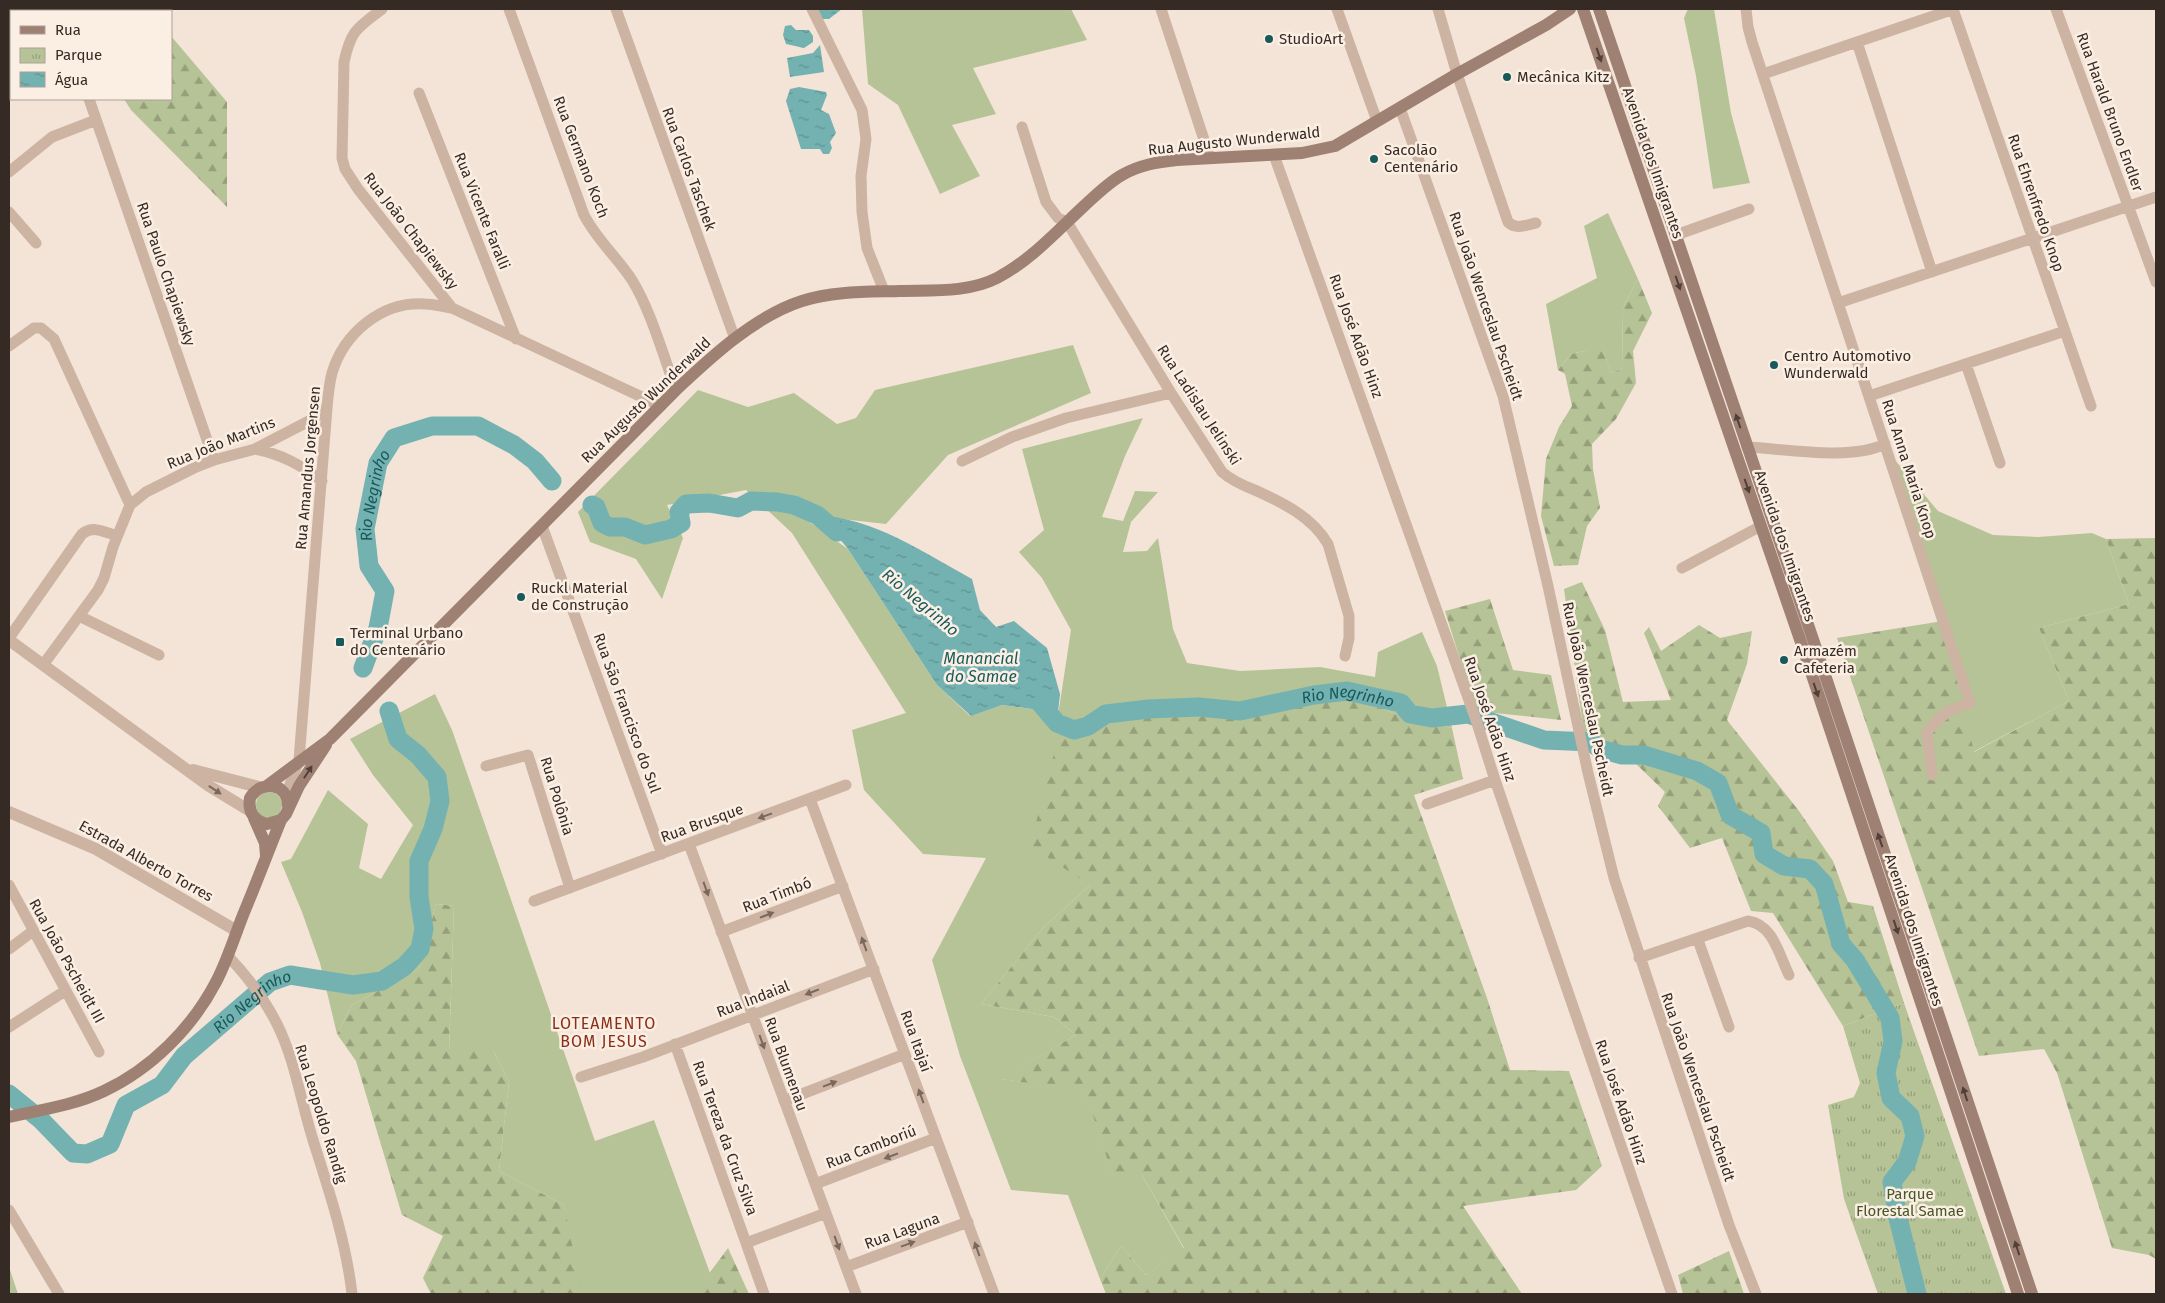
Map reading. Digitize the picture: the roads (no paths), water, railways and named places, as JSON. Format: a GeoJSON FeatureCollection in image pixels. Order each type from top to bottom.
{"type":"FeatureCollection","features":[{"type":"Feature","properties":{"kind":"main road","name":"Rua Augusto Wunderwald"},"geometry":{"type":"LineString","coordinates":[[9,1117],[78,1101],[102,1092],[127,1079],[182,1032],[201,1008],[228,956],[281,820],[286,814],[287,801],[330,739],[676,390],[735,339],[777,312],[802,301],[841,293],[959,289],[995,280],[1024,261],[1104,188],[1121,175],[1159,162],[1302,153],[1334,146],[1457,74],[1546,26],[1570,9]]}},
{"type":"Feature","properties":{"kind":"main road","name":"Avenida dos Imigrantes"},"geometry":{"type":"LineString","coordinates":[[1583,9],[1843,768],[1893,896],[2032,1294]]}},
{"type":"Feature","properties":{"kind":"main road","name":"Avenida dos Imigrantes"},"geometry":{"type":"LineString","coordinates":[[1599,9],[1861,785],[1893,896],[2018,1294]]}},
{"type":"Feature","properties":{"kind":"main road"},"geometry":{"type":"LineString","coordinates":[[1636,161],[1643,155],[1649,157]]}},
{"type":"Feature","properties":{"kind":"main road"},"geometry":{"type":"LineString","coordinates":[[1662,237],[1669,238],[1676,235]]}},
{"type":"Feature","properties":{"kind":"main road"},"geometry":{"type":"LineString","coordinates":[[1778,577],[1788,577],[1798,594]]}},
{"type":"Feature","properties":{"kind":"main road"},"geometry":{"type":"LineString","coordinates":[[1804,651],[1811,665],[1817,667],[1821,663]]}},
{"type":"Feature","properties":{"kind":"main road","name":"Rua Augusto Wunderwald"},"geometry":{"type":"LineString","coordinates":[[264,786],[330,739]]}},
{"type":"Feature","properties":{"kind":"main road"},"geometry":{"type":"LineString","coordinates":[[1843,768],[1845,762],[1850,761],[1861,785]]}},
{"type":"Feature","properties":{"kind":"main road"},"geometry":{"type":"LineString","coordinates":[[266,858],[265,843],[252,815],[250,798],[264,786],[282,789],[287,801]]}},
{"type":"Feature","properties":{"kind":"main road"},"geometry":{"type":"LineString","coordinates":[[252,815],[267,824],[281,820]]}},
{"type":"Feature","properties":{"kind":"street","name":"Rua João Chapiewsky"},"geometry":{"type":"LineString","coordinates":[[382,9],[351,36],[346,49],[341,146],[345,169],[358,190],[452,308]]}},
{"type":"Feature","properties":{"kind":"street","name":"Rua Germano Koch"},"geometry":{"type":"LineString","coordinates":[[509,9],[584,215],[597,237],[632,280],[676,390]]}},
{"type":"Feature","properties":{"kind":"street","name":"Rua Carlos Taschek"},"geometry":{"type":"LineString","coordinates":[[616,9],[735,339]]}},
{"type":"Feature","properties":{"kind":"street"},"geometry":{"type":"LineString","coordinates":[[812,9],[862,110],[866,139],[861,176],[862,212],[867,248],[884,291]]}},
{"type":"Feature","properties":{"kind":"street"},"geometry":{"type":"LineString","coordinates":[[1161,9],[1210,158]]}},
{"type":"Feature","properties":{"kind":"street"},"geometry":{"type":"LineString","coordinates":[[1337,9],[1377,121]]}},
{"type":"Feature","properties":{"kind":"street"},"geometry":{"type":"LineString","coordinates":[[1438,9],[1457,74],[1508,222],[1512,226],[1517,227],[1536,222]]}},
{"type":"Feature","properties":{"kind":"street","name":"Rua Anna Maria Knop"},"geometry":{"type":"LineString","coordinates":[[1746,9],[1750,34],[1970,703],[1953,708],[1937,719],[1927,732],[1932,775]]}},
{"type":"Feature","properties":{"kind":"street"},"geometry":{"type":"LineString","coordinates":[[1764,74],[1953,9]]}},
{"type":"Feature","properties":{"kind":"street","name":"Rua Ehrenfredo Knop"},"geometry":{"type":"LineString","coordinates":[[1953,9],[2092,406]]}},
{"type":"Feature","properties":{"kind":"street","name":"Rua Harald Bruno Endler"},"geometry":{"type":"LineString","coordinates":[[2056,9],[2156,282]]}},
{"type":"Feature","properties":{"kind":"street"},"geometry":{"type":"LineString","coordinates":[[1857,42],[1932,272]]}},
{"type":"Feature","properties":{"kind":"street","name":"Rua Vicente Faralli"},"geometry":{"type":"LineString","coordinates":[[419,93],[516,339]]}},
{"type":"Feature","properties":{"kind":"street","name":"Rua Paulo Chapiewsky"},"geometry":{"type":"LineString","coordinates":[[89,100],[214,460]]}},
{"type":"Feature","properties":{"kind":"street","name":"Rua João Wenceslau Pscheidt"},"geometry":{"type":"LineString","coordinates":[[1400,108],[1503,396],[1548,586],[1582,747],[1614,878],[1729,1225],[1756,1294]]}},
{"type":"Feature","properties":{"kind":"street"},"geometry":{"type":"LineString","coordinates":[[9,172],[52,136],[96,120]]}},
{"type":"Feature","properties":{"kind":"street","name":"Rua Ladislau Jelinski"},"geometry":{"type":"LineString","coordinates":[[1022,128],[1046,202],[1058,218],[1067,222],[1171,393],[1222,472],[1230,479],[1284,504],[1313,524],[1322,534],[1328,544],[1349,616],[1345,656]]}},
{"type":"Feature","properties":{"kind":"street","name":"Rua José Adão Hinz"},"geometry":{"type":"LineString","coordinates":[[1274,154],[1476,720],[1672,1294]]}},
{"type":"Feature","properties":{"kind":"street"},"geometry":{"type":"LineString","coordinates":[[1838,303],[2156,197]]}},
{"type":"Feature","properties":{"kind":"street"},"geometry":{"type":"LineString","coordinates":[[1676,235],[1749,209]]}},
{"type":"Feature","properties":{"kind":"street"},"geometry":{"type":"LineString","coordinates":[[9,212],[36,242]]}},
{"type":"Feature","properties":{"kind":"street","name":"Rua Amandus Jorgensen"},"geometry":{"type":"LineString","coordinates":[[287,801],[299,760],[322,481],[326,408],[332,374],[340,352],[352,335],[366,322],[383,313],[403,306],[424,304],[452,308],[661,406]]}},
{"type":"Feature","properties":{"kind":"street"},"geometry":{"type":"LineString","coordinates":[[9,346],[34,328],[41,328],[54,339],[130,505],[117,536],[104,578],[43,665]]}},
{"type":"Feature","properties":{"kind":"street"},"geometry":{"type":"LineString","coordinates":[[1869,396],[2065,331]]}},
{"type":"Feature","properties":{"kind":"street"},"geometry":{"type":"LineString","coordinates":[[1966,364],[2000,463]]}},
{"type":"Feature","properties":{"kind":"street"},"geometry":{"type":"LineString","coordinates":[[962,461],[1012,437],[1047,424],[1107,407],[1171,393]]}},
{"type":"Feature","properties":{"kind":"street","name":"Rua João Martins"},"geometry":{"type":"LineString","coordinates":[[130,505],[146,492],[174,477],[214,460],[256,449],[309,421],[326,408]]}},
{"type":"Feature","properties":{"kind":"street"},"geometry":{"type":"LineString","coordinates":[[1747,447],[1848,453],[1873,450],[1885,444]]}},
{"type":"Feature","properties":{"kind":"street"},"geometry":{"type":"LineString","coordinates":[[256,449],[273,452],[292,461],[322,481]]}},
{"type":"Feature","properties":{"kind":"street","name":"Rua São Francisco do Sul"},"geometry":{"type":"LineString","coordinates":[[542,526],[662,854]]}},
{"type":"Feature","properties":{"kind":"street"},"geometry":{"type":"LineString","coordinates":[[1682,568],[1761,526]]}},
{"type":"Feature","properties":{"kind":"street"},"geometry":{"type":"LineString","coordinates":[[117,536],[95,529],[88,530],[82,534],[9,639],[181,766],[252,815]]}},
{"type":"Feature","properties":{"kind":"street"},"geometry":{"type":"LineString","coordinates":[[79,616],[159,655]]}},
{"type":"Feature","properties":{"kind":"street","name":"Rua Polônia"},"geometry":{"type":"LineString","coordinates":[[486,766],[528,755],[570,888]]}},
{"type":"Feature","properties":{"kind":"street"},"geometry":{"type":"LineString","coordinates":[[181,766],[223,779],[264,786]]}},
{"type":"Feature","properties":{"kind":"street"},"geometry":{"type":"LineString","coordinates":[[1427,804],[1495,780]]}},
{"type":"Feature","properties":{"kind":"street","name":"Rua Brusque"},"geometry":{"type":"LineString","coordinates":[[534,901],[846,785]]}},
{"type":"Feature","properties":{"kind":"street","name":"Rua Itajaí"},"geometry":{"type":"LineString","coordinates":[[810,798],[994,1294]]}},
{"type":"Feature","properties":{"kind":"street","name":"Estrada Alberto Torres"},"geometry":{"type":"LineString","coordinates":[[9,812],[96,849],[237,931]]}},
{"type":"Feature","properties":{"kind":"street","name":"Rua Blumenau"},"geometry":{"type":"LineString","coordinates":[[689,844],[856,1294]]}},
{"type":"Feature","properties":{"kind":"street","name":"Rua João Pscheidt III"},"geometry":{"type":"LineString","coordinates":[[9,885],[99,1052]]}},
{"type":"Feature","properties":{"kind":"street","name":"Rua Timbó"},"geometry":{"type":"LineString","coordinates":[[721,932],[843,886]]}},
{"type":"Feature","properties":{"kind":"street"},"geometry":{"type":"LineString","coordinates":[[1639,958],[1698,940],[1748,921],[1758,922],[1768,930],[1788,975]]}},
{"type":"Feature","properties":{"kind":"street"},"geometry":{"type":"LineString","coordinates":[[9,949],[33,931]]}},
{"type":"Feature","properties":{"kind":"street"},"geometry":{"type":"LineString","coordinates":[[1698,940],[1729,1028]]}},
{"type":"Feature","properties":{"kind":"street","name":"Rua Leopoldo Randig"},"geometry":{"type":"LineString","coordinates":[[228,956],[241,970],[277,1024],[289,1055],[340,1227],[352,1294]]}},
{"type":"Feature","properties":{"kind":"street","name":"Rua Indaial"},"geometry":{"type":"LineString","coordinates":[[581,1077],[642,1057],[874,969]]}},
{"type":"Feature","properties":{"kind":"street"},"geometry":{"type":"LineString","coordinates":[[9,1027],[65,991]]}},
{"type":"Feature","properties":{"kind":"street","name":"Rua Tereza da Cruz Silva"},"geometry":{"type":"LineString","coordinates":[[675,1044],[764,1294]]}},
{"type":"Feature","properties":{"kind":"street"},"geometry":{"type":"LineString","coordinates":[[784,1101],[905,1054]]}},
{"type":"Feature","properties":{"kind":"street","name":"Rua Camboriú"},"geometry":{"type":"LineString","coordinates":[[815,1184],[936,1138]]}},
{"type":"Feature","properties":{"kind":"street"},"geometry":{"type":"LineString","coordinates":[[9,1210],[60,1294]]}},
{"type":"Feature","properties":{"kind":"street"},"geometry":{"type":"LineString","coordinates":[[746,1243],[826,1213]]}},
{"type":"Feature","properties":{"kind":"street","name":"Rua Laguna"},"geometry":{"type":"LineString","coordinates":[[846,1268],[968,1222]]}},
{"type":"Feature","properties":{"kind":"water"},"geometry":{"type":"Polygon","coordinates":[[[818,9],[842,9],[829,19],[822,19],[818,9]]]}},
{"type":"Feature","properties":{"kind":"water"},"geometry":{"type":"Polygon","coordinates":[[[791,25],[796,30],[809,30],[813,36],[813,42],[804,48],[786,44],[783,35],[785,26],[791,25]]]}},
{"type":"Feature","properties":{"kind":"water"},"geometry":{"type":"Polygon","coordinates":[[[820,45],[824,72],[790,77],[787,58],[813,53],[820,45]]]}},
{"type":"Feature","properties":{"kind":"water"},"geometry":{"type":"Polygon","coordinates":[[[799,87],[826,92],[827,95],[821,110],[829,114],[836,133],[830,142],[832,148],[829,154],[823,154],[820,149],[801,149],[786,101],[790,89],[799,87]]]}},
{"type":"Feature","properties":{"kind":"water","name":"Manancial do Samae"},"geometry":{"type":"Polygon","coordinates":[[[816,515],[858,522],[878,529],[972,579],[980,610],[996,627],[1014,621],[1047,648],[1060,694],[1057,722],[1032,709],[1002,705],[971,716],[937,685],[848,549],[830,527],[816,515]]]}},
{"type":"Feature","properties":{"kind":"waterway","name":"Rio Negrinho"},"geometry":{"type":"LineString","coordinates":[[363,668],[378,628],[385,591],[369,566],[365,529],[378,463],[394,438],[432,426],[478,426],[514,445],[535,461],[552,481]]}},
{"type":"Feature","properties":{"kind":"waterway","name":"Rio Negrinho"},"geometry":{"type":"LineString","coordinates":[[592,505],[596,507],[602,523],[610,527],[625,527],[645,535],[671,529],[681,523],[679,512],[686,504],[709,503],[738,508],[751,501],[794,505],[817,515],[837,532]]}},
{"type":"Feature","properties":{"kind":"waterway","name":"Rio Negrinho"},"geometry":{"type":"LineString","coordinates":[[1041,704],[1057,723],[1074,730],[1088,726],[1106,714],[1149,709],[1199,707],[1240,711],[1314,695],[1347,691],[1401,703],[1410,714],[1432,718],[1468,714],[1544,740],[1591,742],[1600,749],[1622,755],[1644,755],[1697,771],[1718,783],[1730,815],[1761,833],[1764,854],[1784,866],[1810,869],[1824,884],[1841,944],[1855,960],[1890,1018],[1893,1041],[1886,1073],[1891,1098],[1910,1116],[1915,1136],[1907,1162],[1892,1182],[1898,1218],[1917,1294]]}},
{"type":"Feature","properties":{"kind":"waterway","name":"Rio Negrinho"},"geometry":{"type":"LineString","coordinates":[[9,1094],[41,1120],[73,1153],[87,1154],[110,1144],[126,1105],[162,1085],[184,1056],[270,982],[290,975],[353,985],[382,981],[405,966],[420,949],[424,929],[419,897],[419,861],[433,829],[440,801],[437,777],[418,755],[398,739],[389,711]]}},
{"type":"Feature","properties":{"kind":"place","name":"StudioArt"},"geometry":{"type":"Point","coordinates":[1269,39]}},
{"type":"Feature","properties":{"kind":"place","name":"Mecânica Kitz"},"geometry":{"type":"Point","coordinates":[1507,77]}},
{"type":"Feature","properties":{"kind":"place","name":"Sacolão Centenário"},"geometry":{"type":"Point","coordinates":[1374,159]}},
{"type":"Feature","properties":{"kind":"place","name":"Centro Automotivo Wunderwald"},"geometry":{"type":"Point","coordinates":[1774,365]}},
{"type":"Feature","properties":{"kind":"place","name":"Ruckl Material de Construção"},"geometry":{"type":"Point","coordinates":[521,597]}},
{"type":"Feature","properties":{"kind":"place","name":"Terminal Urbano do Centenário"},"geometry":{"type":"Point","coordinates":[340,642]}},
{"type":"Feature","properties":{"kind":"place","name":"Armazém Cafeteria"},"geometry":{"type":"Point","coordinates":[1784,660]}},
{"type":"Feature","properties":{"kind":"district","name":"LOTEAMENTO BOM JESUS"},"geometry":{"type":"Point","coordinates":[604,1032]}},
{"type":"Feature","properties":{"kind":"park label","name":"Parque Florestal Samae"},"geometry":{"type":"Point","coordinates":[1910,1202]}}]}
